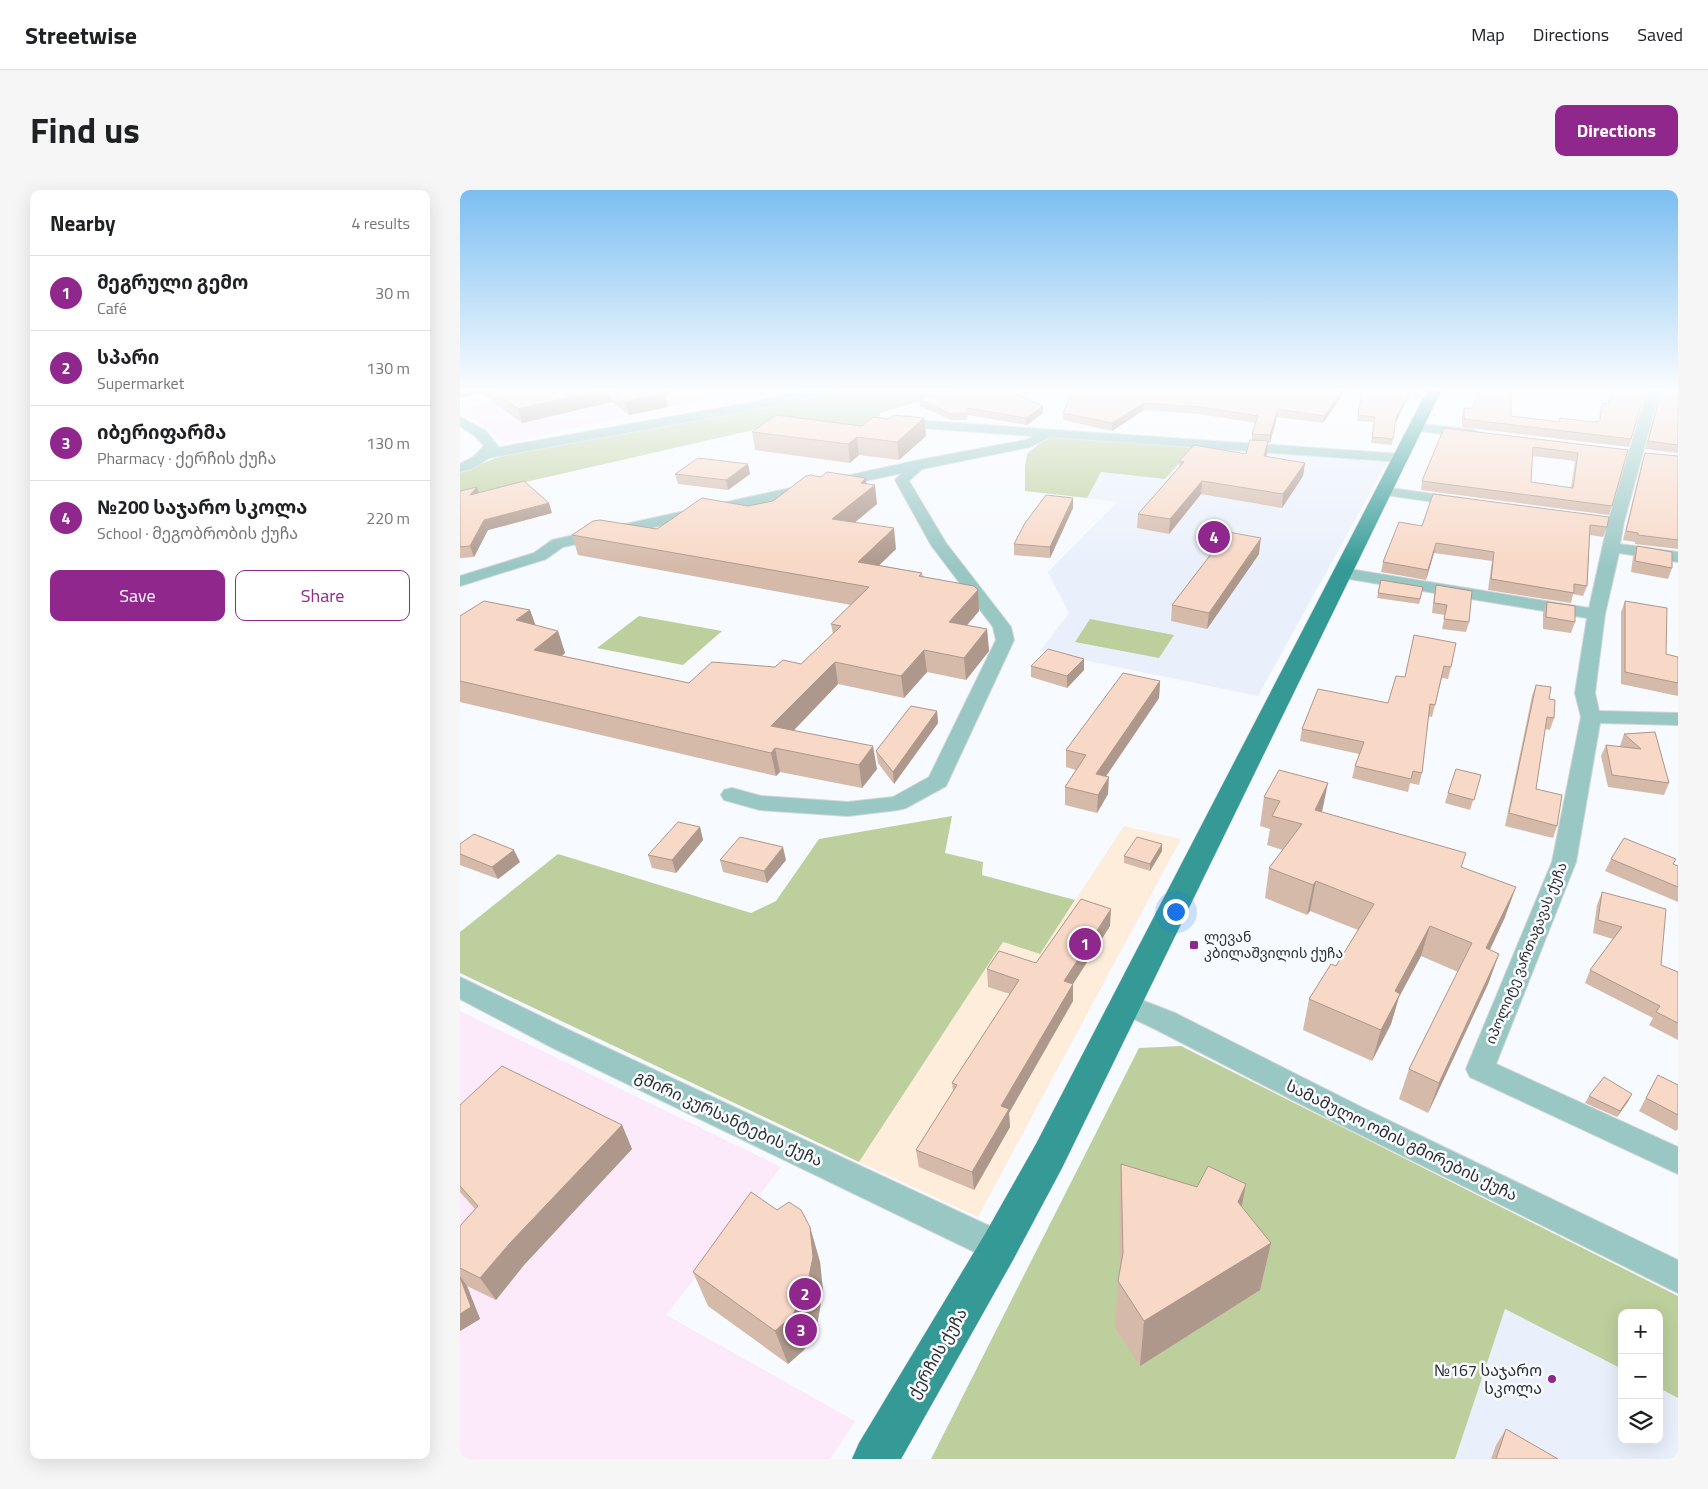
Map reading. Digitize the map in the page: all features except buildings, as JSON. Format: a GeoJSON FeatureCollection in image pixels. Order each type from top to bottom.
{"type":"FeatureCollection","features":[{"type":"Feature","properties":{"kind":"main road"},"geometry":{"type":"LineString","coordinates":[[999,1246],[1049,1156],[1405,448]]}},
{"type":"Feature","properties":{"kind":"main road","name":"ქერჩის ქუჩა"},"geometry":{"type":"LineString","coordinates":[[875,1459],[999,1246]]}},
{"type":"Feature","properties":{"kind":"street"},"geometry":{"type":"LineString","coordinates":[[460,468],[478,460],[490,448]]}},
{"type":"Feature","properties":{"kind":"street"},"geometry":{"type":"LineString","coordinates":[[486,454],[518,448]]}},
{"type":"Feature","properties":{"kind":"street"},"geometry":{"type":"LineString","coordinates":[[460,581],[540,556],[558,543],[920,464],[1003,448]]}},
{"type":"Feature","properties":{"kind":"street"},"geometry":{"type":"LineString","coordinates":[[1263,448],[1400,458]]}},
{"type":"Feature","properties":{"kind":"street","name":"იპოლიტე ვართაგავას ქუჩა"},"geometry":{"type":"LineString","coordinates":[[1639,448],[1611,522],[1612,548],[1596,614],[1585,694],[1591,717],[1564,862],[1480,1069],[1678,1161]]}},
{"type":"Feature","properties":{"kind":"street"},"geometry":{"type":"LineString","coordinates":[[902,480],[920,464]]}},
{"type":"Feature","properties":{"kind":"street"},"geometry":{"type":"LineString","coordinates":[[869,475],[902,480]]}},
{"type":"Feature","properties":{"kind":"street"},"geometry":{"type":"LineString","coordinates":[[732,795],[760,803],[848,809],[898,803],[938,781],[1005,640],[1002,627],[939,545],[902,480]]}},
{"type":"Feature","properties":{"kind":"street"},"geometry":{"type":"LineString","coordinates":[[1384,491],[1471,503]]}},
{"type":"Feature","properties":{"kind":"street"},"geometry":{"type":"LineString","coordinates":[[1612,548],[1678,557]]}},
{"type":"Feature","properties":{"kind":"street"},"geometry":{"type":"LineString","coordinates":[[1342,573],[1596,614]]}},
{"type":"Feature","properties":{"kind":"street"},"geometry":{"type":"LineString","coordinates":[[1591,717],[1678,719]]}},
{"type":"Feature","properties":{"kind":"street","name":"გმირი კურსანტების ქუჩა"},"geometry":{"type":"LineString","coordinates":[[460,987],[563,1040],[999,1246]]}},
{"type":"Feature","properties":{"kind":"street","name":"სამამულო ომის გმირების ქუჩა"},"geometry":{"type":"LineString","coordinates":[[1126,1004],[1165,1021],[1678,1277]]}},
{"type":"Feature","properties":{"kind":"shaded area"},"geometry":{"type":"Polygon","coordinates":[[[1192,448],[1225,448],[1388,460],[1258,696],[1040,651],[1069,613],[1048,572],[1117,502],[1087,498],[1100,472],[1165,479],[1192,448]]]}},
{"type":"Feature","properties":{"kind":"shaded area"},"geometry":{"type":"Polygon","coordinates":[[[1124,826],[1181,839],[978,1217],[859,1162],[1003,942],[1040,954],[1124,826]]]}},
{"type":"Feature","properties":{"kind":"shaded area"},"geometry":{"type":"Polygon","coordinates":[[[460,1011],[781,1167],[666,1315],[855,1421],[830,1459],[460,1459],[460,1011]]]}},
{"type":"Feature","properties":{"kind":"shaded area","name":"№167 საჯარო სკოლა"},"geometry":{"type":"Polygon","coordinates":[[[1505,1309],[1618,1367],[1618,1444],[1663,1444],[1663,1390],[1678,1398],[1678,1459],[1455,1459],[1505,1309]]]}},
{"type":"Feature","properties":{"kind":"green space"},"geometry":{"type":"Polygon","coordinates":[[[536,448],[673,448],[460,497],[460,472],[509,453],[536,448]]]}},
{"type":"Feature","properties":{"kind":"green space"},"geometry":{"type":"Polygon","coordinates":[[[1034,448],[1192,448],[1165,479],[1101,472],[1087,498],[1025,491],[1027,454],[1034,448]]]}},
{"type":"Feature","properties":{"kind":"green space"},"geometry":{"type":"Polygon","coordinates":[[[639,616],[722,631],[683,665],[597,648],[639,616]]]}},
{"type":"Feature","properties":{"kind":"green space"},"geometry":{"type":"Polygon","coordinates":[[[1090,619],[1174,635],[1159,658],[1075,642],[1090,619]]]}},
{"type":"Feature","properties":{"kind":"green space"},"geometry":{"type":"Polygon","coordinates":[[[952,816],[945,853],[983,862],[982,875],[1075,900],[1040,954],[1003,942],[859,1162],[460,973],[460,932],[558,854],[751,913],[776,901],[819,839],[952,816]]]}},
{"type":"Feature","properties":{"kind":"green space"},"geometry":{"type":"Polygon","coordinates":[[[1181,1046],[1678,1296],[1678,1398],[1663,1390],[1663,1309],[1618,1309],[1618,1367],[1505,1309],[1455,1459],[931,1459],[1139,1048],[1181,1046]]]}},
{"type":"Feature","properties":{"kind":"place","name":"№200 საჯარო სკოლა"},"geometry":{"type":"Point","coordinates":[1214,537]}},
{"type":"Feature","properties":{"kind":"place","name":"მეგრული გემო"},"geometry":{"type":"Point","coordinates":[1085,944]}},
{"type":"Feature","properties":{"kind":"place","name":"ლევან კბილაშვილის ქუჩა"},"geometry":{"type":"Point","coordinates":[1194,945]}},
{"type":"Feature","properties":{"kind":"place","name":"სპარი"},"geometry":{"type":"Point","coordinates":[805,1294]}},
{"type":"Feature","properties":{"kind":"place","name":"იბერიფარმა"},"geometry":{"type":"Point","coordinates":[801,1330]}},
{"type":"Feature","properties":{"kind":"place","name":"№167 საჯარო სკოლა"},"geometry":{"type":"Point","coordinates":[1552,1379]}}]}
